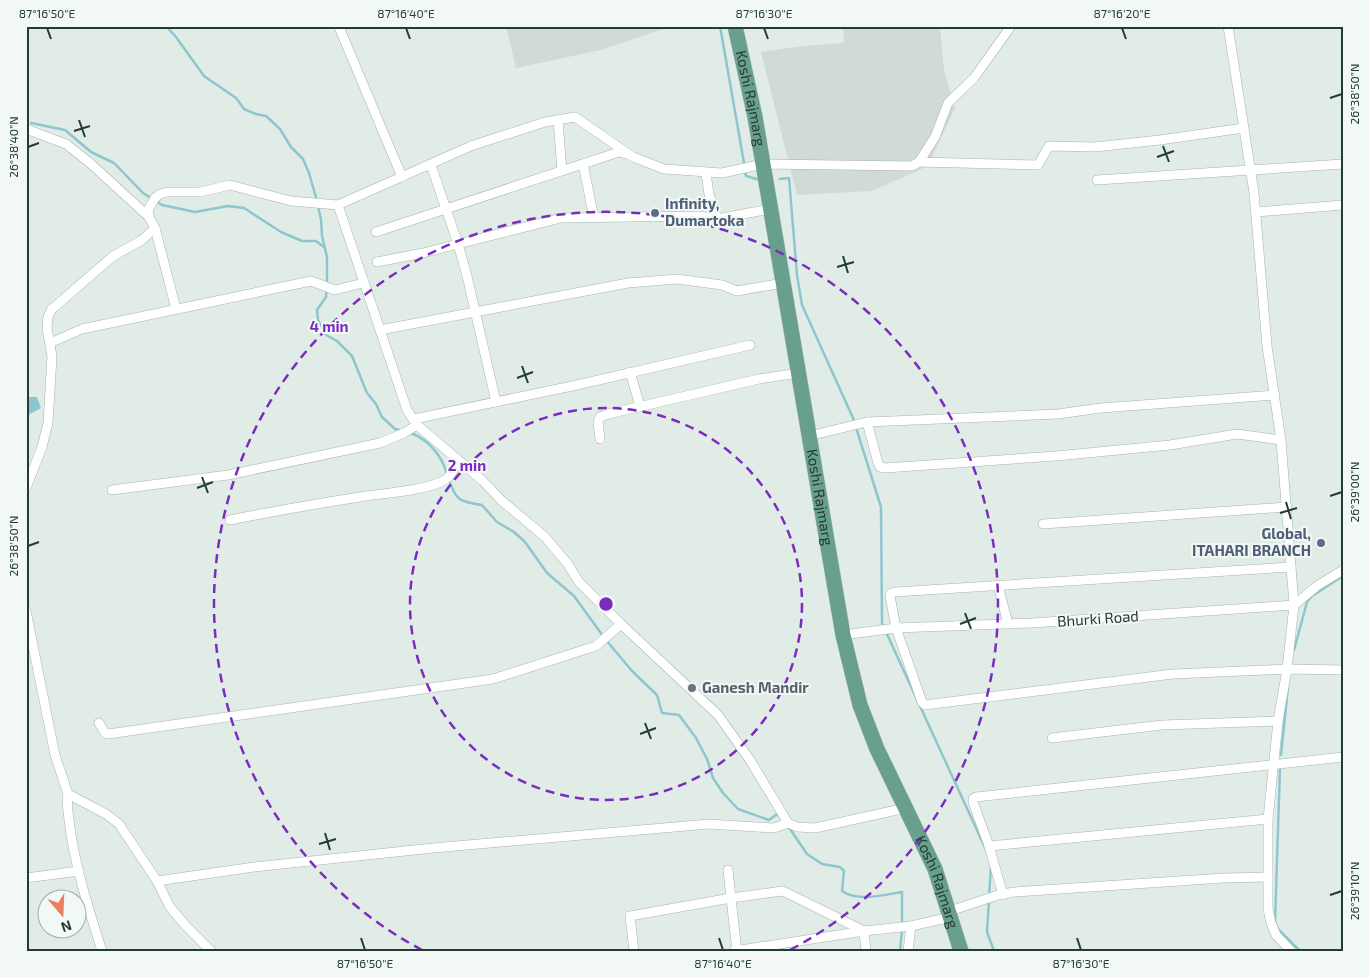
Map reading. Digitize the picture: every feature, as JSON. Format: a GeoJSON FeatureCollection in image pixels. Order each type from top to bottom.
{"type":"FeatureCollection","features":[{"type":"Feature","properties":{"kind":"main road","name":"Koshi Rajmarg"},"geometry":{"type":"LineString","coordinates":[[735,26],[755,117],[843,635],[860,705],[877,748],[935,869],[962,951]]}},
{"type":"Feature","properties":{"kind":"street"},"geometry":{"type":"LineString","coordinates":[[376,232],[619,152],[664,169],[706,173],[722,173],[763,164],[912,166],[919,162],[935,137],[948,103],[974,78],[1011,26]]}},
{"type":"Feature","properties":{"kind":"street"},"geometry":{"type":"LineString","coordinates":[[1228,26],[1256,212],[1267,346],[1281,440],[1294,605],[1287,669],[1278,721],[1268,819],[1268,909],[1276,935],[1291,951]]}},
{"type":"Feature","properties":{"kind":"street"},"geometry":{"type":"LineString","coordinates":[[339,27],[402,178]]}},
{"type":"Feature","properties":{"kind":"street"},"geometry":{"type":"LineString","coordinates":[[149,217],[148,210],[160,194],[167,192],[200,192],[230,185],[291,201],[338,205],[471,146],[498,136],[575,117],[633,157]]}},
{"type":"Feature","properties":{"kind":"street"},"geometry":{"type":"LineString","coordinates":[[558,120],[562,171]]}},
{"type":"Feature","properties":{"kind":"street"},"geometry":{"type":"LineString","coordinates":[[919,162],[1038,165],[1049,146],[1095,147],[1244,128]]}},
{"type":"Feature","properties":{"kind":"street"},"geometry":{"type":"LineString","coordinates":[[26,129],[66,144],[90,163],[149,217],[155,228],[176,309]]}},
{"type":"Feature","properties":{"kind":"street"},"geometry":{"type":"LineString","coordinates":[[583,164],[594,218]]}},
{"type":"Feature","properties":{"kind":"street"},"geometry":{"type":"LineString","coordinates":[[1097,180],[1343,164]]}},
{"type":"Feature","properties":{"kind":"street"},"geometry":{"type":"LineString","coordinates":[[431,165],[458,244],[476,312],[496,402]]}},
{"type":"Feature","properties":{"kind":"street"},"geometry":{"type":"LineString","coordinates":[[706,173],[717,218]]}},
{"type":"Feature","properties":{"kind":"street"},"geometry":{"type":"LineString","coordinates":[[338,205],[407,410],[411,427],[483,481],[501,500],[545,537],[567,563],[579,582],[718,715],[750,760],[785,824]]}},
{"type":"Feature","properties":{"kind":"street"},"geometry":{"type":"LineString","coordinates":[[1256,212],[1343,205]]}},
{"type":"Feature","properties":{"kind":"street"},"geometry":{"type":"LineString","coordinates":[[377,262],[423,253],[561,218],[699,216],[717,218],[770,209]]}},
{"type":"Feature","properties":{"kind":"street"},"geometry":{"type":"LineString","coordinates":[[26,488],[48,424],[52,356],[48,317],[51,310],[112,257],[142,240],[155,228]]}},
{"type":"Feature","properties":{"kind":"street"},"geometry":{"type":"LineString","coordinates":[[380,330],[628,283],[677,280],[722,285],[737,290],[784,283]]}},
{"type":"Feature","properties":{"kind":"street"},"geometry":{"type":"LineString","coordinates":[[50,343],[82,329],[311,281],[336,290],[363,283]]}},
{"type":"Feature","properties":{"kind":"street"},"geometry":{"type":"LineString","coordinates":[[112,490],[228,475],[380,442],[411,427],[496,402],[750,345]]}},
{"type":"Feature","properties":{"kind":"street"},"geometry":{"type":"LineString","coordinates":[[630,372],[640,406]]}},
{"type":"Feature","properties":{"kind":"street"},"geometry":{"type":"LineString","coordinates":[[600,439],[598,422],[600,417],[759,379],[799,373]]}},
{"type":"Feature","properties":{"kind":"street"},"geometry":{"type":"LineString","coordinates":[[809,436],[864,422],[1058,414],[1101,408],[1275,395]]}},
{"type":"Feature","properties":{"kind":"street"},"geometry":{"type":"LineString","coordinates":[[864,422],[878,463],[880,467],[885,468],[1056,456],[1170,445],[1237,434],[1281,440]]}},
{"type":"Feature","properties":{"kind":"street"},"geometry":{"type":"LineString","coordinates":[[230,520],[307,505],[417,488],[448,477],[458,461]]}},
{"type":"Feature","properties":{"kind":"street"},"geometry":{"type":"LineString","coordinates":[[1043,524],[1287,507]]}},
{"type":"Feature","properties":{"kind":"street"},"geometry":{"type":"LineString","coordinates":[[1291,567],[891,593],[893,628],[922,702],[925,705],[1173,674],[1287,669],[1343,670]]}},
{"type":"Feature","properties":{"kind":"street"},"geometry":{"type":"LineString","coordinates":[[1294,605],[1317,586],[1343,570]]}},
{"type":"Feature","properties":{"kind":"street"},"geometry":{"type":"LineString","coordinates":[[998,585],[1008,624]]}},
{"type":"Feature","properties":{"kind":"street","name":"Bhurki Road"},"geometry":{"type":"LineString","coordinates":[[843,635],[893,628],[1008,624],[1294,605]]}},
{"type":"Feature","properties":{"kind":"street"},"geometry":{"type":"LineString","coordinates":[[26,610],[55,755],[68,794],[67,803],[73,847],[86,902],[102,951]]}},
{"type":"Feature","properties":{"kind":"street"},"geometry":{"type":"LineString","coordinates":[[99,723],[105,733],[108,734],[493,678],[596,646],[621,624]]}},
{"type":"Feature","properties":{"kind":"street"},"geometry":{"type":"LineString","coordinates":[[1052,738],[1162,725],[1278,721]]}},
{"type":"Feature","properties":{"kind":"street"},"geometry":{"type":"LineString","coordinates":[[1001,895],[989,846],[973,802],[973,799],[976,797],[1343,757]]}},
{"type":"Feature","properties":{"kind":"street"},"geometry":{"type":"LineString","coordinates":[[68,794],[106,814],[119,824],[144,858],[170,907],[210,951]]}},
{"type":"Feature","properties":{"kind":"street"},"geometry":{"type":"LineString","coordinates":[[157,881],[254,867],[709,824],[739,825],[767,829],[785,824],[815,828],[906,808]]}},
{"type":"Feature","properties":{"kind":"street"},"geometry":{"type":"LineString","coordinates":[[989,846],[1268,819]]}},
{"type":"Feature","properties":{"kind":"street"},"geometry":{"type":"LineString","coordinates":[[728,870],[736,951],[864,931],[905,927],[950,914],[984,900],[1014,892],[1224,878],[1268,877]]}},
{"type":"Feature","properties":{"kind":"street"},"geometry":{"type":"LineString","coordinates":[[26,878],[79,871]]}},
{"type":"Feature","properties":{"kind":"street"},"geometry":{"type":"LineString","coordinates":[[634,951],[630,916],[783,891],[864,931]]}},
{"type":"Feature","properties":{"kind":"street"},"geometry":{"type":"LineString","coordinates":[[905,927],[908,951]]}},
{"type":"Feature","properties":{"kind":"street"},"geometry":{"type":"LineString","coordinates":[[864,931],[866,951]]}},
{"type":"Feature","properties":{"kind":"shaded area"},"geometry":{"type":"Polygon","coordinates":[[[506,26],[672,26],[601,50],[516,68],[506,26]]]}},
{"type":"Feature","properties":{"kind":"shaded area"},"geometry":{"type":"Polygon","coordinates":[[[843,26],[940,26],[944,69],[955,108],[928,166],[872,191],[797,195],[761,52],[844,43],[843,26]]]}},
{"type":"Feature","properties":{"kind":"water"},"geometry":{"type":"Polygon","coordinates":[[[26,397],[37,397],[41,408],[30,414],[26,413],[26,397]]]}},
{"type":"Feature","properties":{"kind":"waterway"},"geometry":{"type":"LineString","coordinates":[[166,26],[204,76],[236,98],[244,109],[266,116],[280,129],[291,147],[303,159],[317,201]]}},
{"type":"Feature","properties":{"kind":"waterway"},"geometry":{"type":"LineString","coordinates":[[720,26],[744,163]]}},
{"type":"Feature","properties":{"kind":"waterway"},"geometry":{"type":"LineString","coordinates":[[31,123],[65,130],[91,152],[114,163],[143,193],[151,198]]}},
{"type":"Feature","properties":{"kind":"waterway"},"geometry":{"type":"LineString","coordinates":[[745,172],[746,176],[760,180]]}},
{"type":"Feature","properties":{"kind":"waterway"},"geometry":{"type":"LineString","coordinates":[[780,179],[789,178],[797,275],[802,305],[853,418],[881,507],[883,627]]}},
{"type":"Feature","properties":{"kind":"waterway"},"geometry":{"type":"LineString","coordinates":[[156,201],[162,205],[195,212],[228,206],[244,208],[281,232],[302,241],[316,241],[324,247]]}},
{"type":"Feature","properties":{"kind":"waterway"},"geometry":{"type":"LineString","coordinates":[[318,207],[327,257],[326,297],[317,310],[318,320],[326,335],[337,341],[352,356],[367,393],[376,404],[382,417],[395,429],[403,431]]}},
{"type":"Feature","properties":{"kind":"waterway"},"geometry":{"type":"LineString","coordinates":[[411,433],[424,440],[434,449],[442,461],[447,474]]}},
{"type":"Feature","properties":{"kind":"waterway"},"geometry":{"type":"LineString","coordinates":[[449,479],[459,499],[468,503],[482,505],[497,522],[514,532],[525,542],[547,573],[574,596],[603,636]]}},
{"type":"Feature","properties":{"kind":"waterway"},"geometry":{"type":"LineString","coordinates":[[1294,650],[1307,602],[1312,596],[1343,576]]}},
{"type":"Feature","properties":{"kind":"waterway"},"geometry":{"type":"LineString","coordinates":[[886,632],[987,852]]}},
{"type":"Feature","properties":{"kind":"waterway"},"geometry":{"type":"LineString","coordinates":[[606,640],[632,671],[657,695],[662,713],[679,715],[696,738],[707,759],[713,778],[723,793],[738,809],[769,820],[777,814],[779,816]]}},
{"type":"Feature","properties":{"kind":"waterway"},"geometry":{"type":"LineString","coordinates":[[1281,755],[1288,687]]}},
{"type":"Feature","properties":{"kind":"waterway"},"geometry":{"type":"LineString","coordinates":[[1280,768],[1275,922],[1278,929],[1300,951]]}},
{"type":"Feature","properties":{"kind":"waterway"},"geometry":{"type":"LineString","coordinates":[[788,826],[807,854],[822,864],[840,867],[844,871],[842,891],[863,897],[902,892],[902,924]]}},
{"type":"Feature","properties":{"kind":"waterway"},"geometry":{"type":"LineString","coordinates":[[989,896],[991,866]]}},
{"type":"Feature","properties":{"kind":"waterway"},"geometry":{"type":"LineString","coordinates":[[989,901],[987,932],[994,951]]}},
{"type":"Feature","properties":{"kind":"waterway"},"geometry":{"type":"LineString","coordinates":[[900,951],[902,930]]}},
{"type":"Feature","properties":{"kind":"place","name":"Infinity, Dumartoka"},"geometry":{"type":"Point","coordinates":[655,213]}},
{"type":"Feature","properties":{"kind":"place","name":"Global, ITAHARI BRANCH"},"geometry":{"type":"Point","coordinates":[1321,543]}},
{"type":"Feature","properties":{"kind":"place","name":"Ganesh Mandir"},"geometry":{"type":"Point","coordinates":[692,688]}}]}
